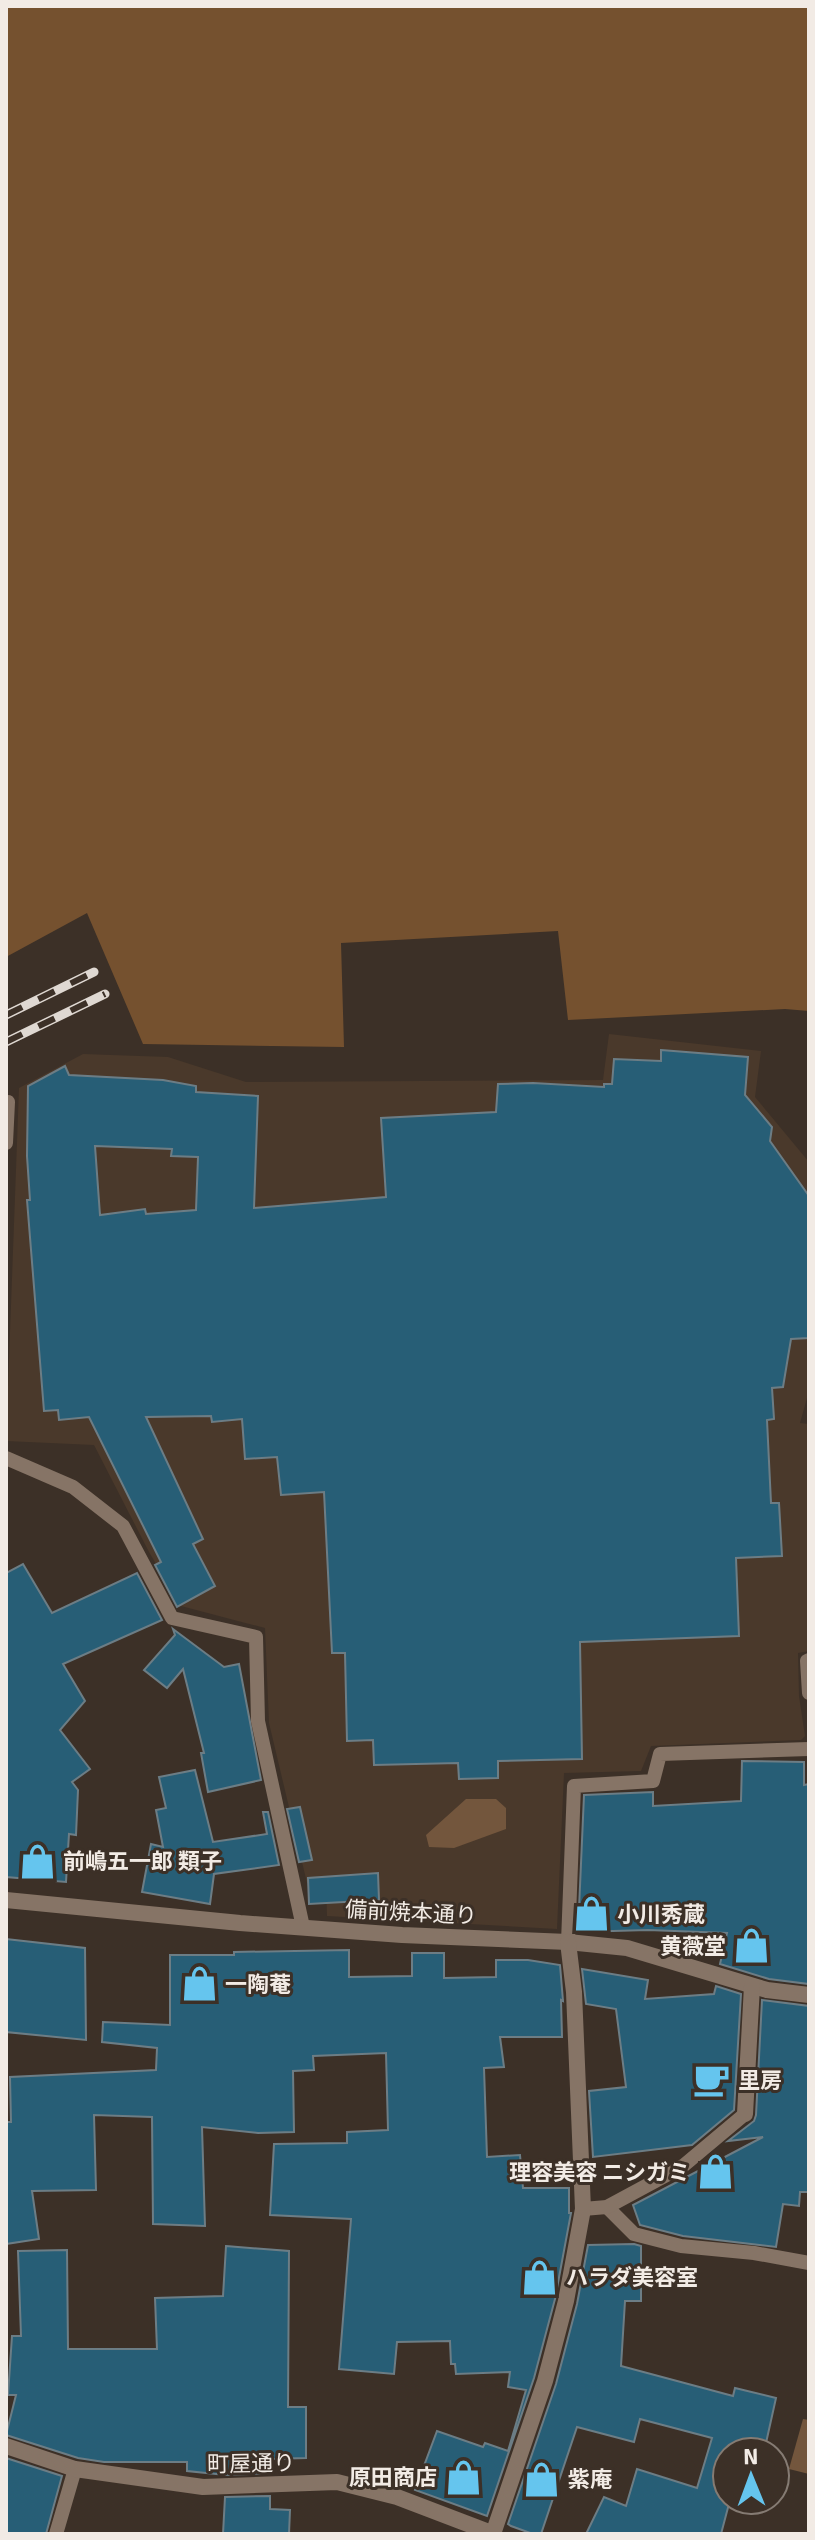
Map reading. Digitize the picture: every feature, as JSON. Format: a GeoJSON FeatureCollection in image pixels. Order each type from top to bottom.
{"type":"FeatureCollection","features":[{"type":"Feature","properties":{"kind":"street","name":"備前焼本通り"},"geometry":{"type":"LineString","coordinates":[[6,1900],[402,1935],[568,1942],[627,1948],[767,1990],[809,1995]]}},
{"type":"Feature","properties":{"kind":"street"},"geometry":{"type":"LineString","coordinates":[[494,2534],[545,2381],[566,2301],[583,2209],[574,1992],[568,1942]]}},
{"type":"Feature","properties":{"kind":"street"},"geometry":{"type":"LineString","coordinates":[[745,2114],[752,1986]]}},
{"type":"Feature","properties":{"kind":"street","name":"町屋通り"},"geometry":{"type":"LineString","coordinates":[[6,2446],[75,2469],[203,2487],[337,2482],[397,2497],[469,2529],[494,2534]]}},
{"type":"Feature","properties":{"kind":"lane"},"geometry":{"type":"LineString","coordinates":[[6,1103],[6,1143]]}},
{"type":"Feature","properties":{"kind":"lane"},"geometry":{"type":"LineString","coordinates":[[6,1458],[73,1487],[123,1526],[172,1618],[256,1637],[258,1721],[303,1927]]}},
{"type":"Feature","properties":{"kind":"lane"},"geometry":{"type":"LineString","coordinates":[[809,1660],[809,1693]]}},
{"type":"Feature","properties":{"kind":"lane"},"geometry":{"type":"LineString","coordinates":[[568,1942],[574,1786],[653,1781],[660,1754],[809,1749]]}},
{"type":"Feature","properties":{"kind":"lane"},"geometry":{"type":"LineString","coordinates":[[583,2209],[607,2207],[683,2166],[745,2114]]}},
{"type":"Feature","properties":{"kind":"lane"},"geometry":{"type":"LineString","coordinates":[[607,2207],[634,2234],[681,2246],[754,2253],[809,2263]]}},
{"type":"Feature","properties":{"kind":"lane"},"geometry":{"type":"LineString","coordinates":[[56,2534],[75,2469]]}},
{"type":"Feature","properties":{"kind":"shaded area"},"geometry":{"type":"Polygon","coordinates":[[[6,6],[809,6],[809,1011],[785,1009],[568,1020],[558,931],[341,943],[344,1047],[143,1044],[87,913],[6,957],[6,6]]]}},
{"type":"Feature","properties":{"kind":"shaded area"},"geometry":{"type":"Polygon","coordinates":[[[609,1034],[761,1051],[755,1097],[809,1162],[809,1391],[800,1423],[809,1424],[809,1651],[798,1653],[799,1696],[805,1736],[801,1740],[651,1746],[641,1771],[564,1773],[557,1929],[327,1916],[326,1883],[307,1883],[269,1723],[265,1628],[181,1606],[149,1552],[94,1445],[6,1441],[19,1088],[83,1054],[168,1057],[246,1082],[603,1080],[609,1034]]]}},
{"type":"Feature","properties":{"kind":"shaded area"},"geometry":{"type":"Polygon","coordinates":[[[466,1799],[496,1799],[506,1808],[506,1829],[454,1848],[429,1847],[426,1835],[466,1799]]]}},
{"type":"Feature","properties":{"kind":"shaded area"},"geometry":{"type":"Polygon","coordinates":[[[803,2419],[809,2420],[809,2474],[791,2470],[803,2419]]]}},
{"type":"Feature","properties":{"kind":"building"},"geometry":{"type":"Polygon","coordinates":[[[661,1050],[748,1057],[745,1095],[772,1127],[770,1141],[809,1196],[809,1338],[791,1339],[783,1387],[772,1388],[774,1419],[767,1420],[771,1503],[779,1503],[782,1556],[736,1558],[739,1636],[580,1642],[582,1759],[498,1761],[498,1778],[459,1779],[458,1763],[374,1765],[373,1740],[347,1741],[345,1653],[332,1653],[324,1492],[281,1495],[277,1457],[245,1459],[242,1419],[212,1422],[211,1416],[146,1417],[203,1539],[193,1544],[215,1586],[177,1607],[155,1565],[161,1562],[89,1417],[59,1420],[58,1410],[44,1411],[27,1200],[30,1200],[28,1086],[65,1066],[69,1075],[163,1080],[196,1086],[196,1092],[258,1096],[254,1208],[386,1197],[381,1118],[496,1112],[498,1084],[604,1087],[604,1084],[612,1084],[614,1059],[661,1061],[661,1050]],[[95,1146],[100,1215],[145,1209],[146,1214],[196,1210],[198,1157],[171,1156],[172,1149],[95,1146]]]}},
{"type":"Feature","properties":{"kind":"building"},"geometry":{"type":"Polygon","coordinates":[[[23,1564],[52,1613],[137,1573],[162,1620],[63,1664],[85,1701],[60,1730],[90,1769],[72,1782],[78,1790],[76,1835],[69,1834],[66,1882],[6,1877],[6,1573],[23,1564]]]}},
{"type":"Feature","properties":{"kind":"building"},"geometry":{"type":"Polygon","coordinates":[[[173,1629],[224,1667],[239,1664],[261,1780],[208,1792],[201,1753],[204,1753],[183,1669],[167,1688],[144,1670],[175,1635],[173,1629]]]}},
{"type":"Feature","properties":{"kind":"building"},"geometry":{"type":"Polygon","coordinates":[[[742,1761],[804,1762],[804,1785],[809,1784],[809,1984],[769,1979],[720,1964],[727,1933],[648,1930],[578,1932],[584,1795],[653,1792],[653,1806],[741,1801],[742,1761]]]}},
{"type":"Feature","properties":{"kind":"building"},"geometry":{"type":"Polygon","coordinates":[[[195,1770],[213,1842],[267,1834],[263,1812],[268,1812],[279,1865],[214,1874],[210,1904],[142,1892],[151,1844],[163,1847],[156,1810],[166,1808],[159,1777],[195,1770]]]}},
{"type":"Feature","properties":{"kind":"building"},"geometry":{"type":"Polygon","coordinates":[[[300,1807],[312,1860],[299,1862],[287,1809],[300,1807]]]}},
{"type":"Feature","properties":{"kind":"building"},"geometry":{"type":"Polygon","coordinates":[[[378,1873],[379,1900],[309,1904],[308,1878],[378,1873]]]}},
{"type":"Feature","properties":{"kind":"building"},"geometry":{"type":"Polygon","coordinates":[[[6,1939],[85,1948],[86,2040],[6,2032],[6,1939]]]}},
{"type":"Feature","properties":{"kind":"building"},"geometry":{"type":"Polygon","coordinates":[[[349,1950],[349,1977],[412,1976],[412,1953],[444,1953],[444,1978],[496,1977],[496,1960],[528,1960],[560,1965],[562,2037],[500,2037],[504,2067],[484,2068],[487,2157],[520,2155],[523,2188],[569,2188],[571,2213],[555,2299],[534,2378],[487,2516],[415,2490],[437,2431],[483,2447],[485,2443],[508,2451],[526,2390],[508,2387],[510,2372],[456,2374],[455,2364],[451,2364],[450,2341],[397,2342],[394,2374],[339,2369],[351,2219],[270,2215],[274,2144],[347,2143],[347,2132],[388,2130],[386,2053],[313,2056],[314,2070],[293,2071],[294,2132],[258,2133],[202,2127],[205,2226],[153,2224],[152,2117],[94,2115],[96,2190],[32,2191],[39,2239],[6,2244],[6,2122],[11,2122],[10,2077],[156,2070],[157,2048],[102,2042],[103,2022],[170,2025],[170,1955],[349,1950]]]}},
{"type":"Feature","properties":{"kind":"building"},"geometry":{"type":"Polygon","coordinates":[[[582,1969],[648,1980],[645,1999],[714,1994],[716,1986],[741,1994],[734,2110],[692,2145],[593,2157],[589,2091],[626,2087],[616,2009],[586,2004],[582,1969]]]}},
{"type":"Feature","properties":{"kind":"building"},"geometry":{"type":"Polygon","coordinates":[[[762,2000],[809,2006],[809,2192],[800,2192],[799,2206],[783,2204],[776,2247],[683,2236],[640,2225],[633,2205],[763,2137],[728,2141],[754,2121],[756,2115],[762,2000]]]}},
{"type":"Feature","properties":{"kind":"building"},"geometry":{"type":"Polygon","coordinates":[[[588,2245],[641,2246],[641,2301],[625,2301],[621,2366],[733,2396],[735,2388],[776,2398],[768,2436],[711,2438],[640,2419],[634,2442],[577,2427],[541,2534],[533,2534],[508,2524],[556,2384],[577,2304],[588,2245]]]}},
{"type":"Feature","properties":{"kind":"building"},"geometry":{"type":"Polygon","coordinates":[[[226,2246],[289,2251],[288,2407],[306,2407],[306,2458],[271,2459],[271,2473],[226,2475],[187,2471],[187,2462],[104,2462],[78,2458],[6,2435],[16,2395],[8,2395],[12,2336],[21,2336],[18,2251],[67,2250],[68,2349],[157,2349],[155,2298],[223,2296],[226,2246]]]}},
{"type":"Feature","properties":{"kind":"building"},"geometry":{"type":"Polygon","coordinates":[[[711,2441],[711,2516],[726,2516],[721,2534],[586,2534],[604,2497],[626,2506],[637,2469],[697,2488],[711,2441]]]}},
{"type":"Feature","properties":{"kind":"building"},"geometry":{"type":"Polygon","coordinates":[[[6,2458],[62,2476],[46,2534],[6,2534],[6,2458]]]}},
{"type":"Feature","properties":{"kind":"building"},"geometry":{"type":"Polygon","coordinates":[[[270,2496],[270,2509],[290,2510],[289,2534],[223,2534],[225,2497],[270,2496]]]}},
{"type":"Feature","properties":{"kind":"railway"},"geometry":{"type":"LineString","coordinates":[[6,1015],[94,972]]}},
{"type":"Feature","properties":{"kind":"railway"},"geometry":{"type":"LineString","coordinates":[[6,1042],[105,994]]}},
{"type":"Feature","properties":{"kind":"place","name":"前嶋五一郎 類子"},"geometry":{"type":"Point","coordinates":[37,1861]}},
{"type":"Feature","properties":{"kind":"place","name":"小川秀蔵"},"geometry":{"type":"Point","coordinates":[591,1914]}},
{"type":"Feature","properties":{"kind":"place","name":"黄薇堂"},"geometry":{"type":"Point","coordinates":[752,1946]}},
{"type":"Feature","properties":{"kind":"place","name":"一陶菴"},"geometry":{"type":"Point","coordinates":[199,1984]}},
{"type":"Feature","properties":{"kind":"place","name":"里房"},"geometry":{"type":"Point","coordinates":[712,2080]}},
{"type":"Feature","properties":{"kind":"place","name":"理容美容 ニシガミ"},"geometry":{"type":"Point","coordinates":[716,2172]}},
{"type":"Feature","properties":{"kind":"place","name":"ハラダ美容室"},"geometry":{"type":"Point","coordinates":[540,2277]}},
{"type":"Feature","properties":{"kind":"place","name":"原田商店"},"geometry":{"type":"Point","coordinates":[463,2477]}},
{"type":"Feature","properties":{"kind":"place","name":"紫庵"},"geometry":{"type":"Point","coordinates":[542,2479]}}]}
